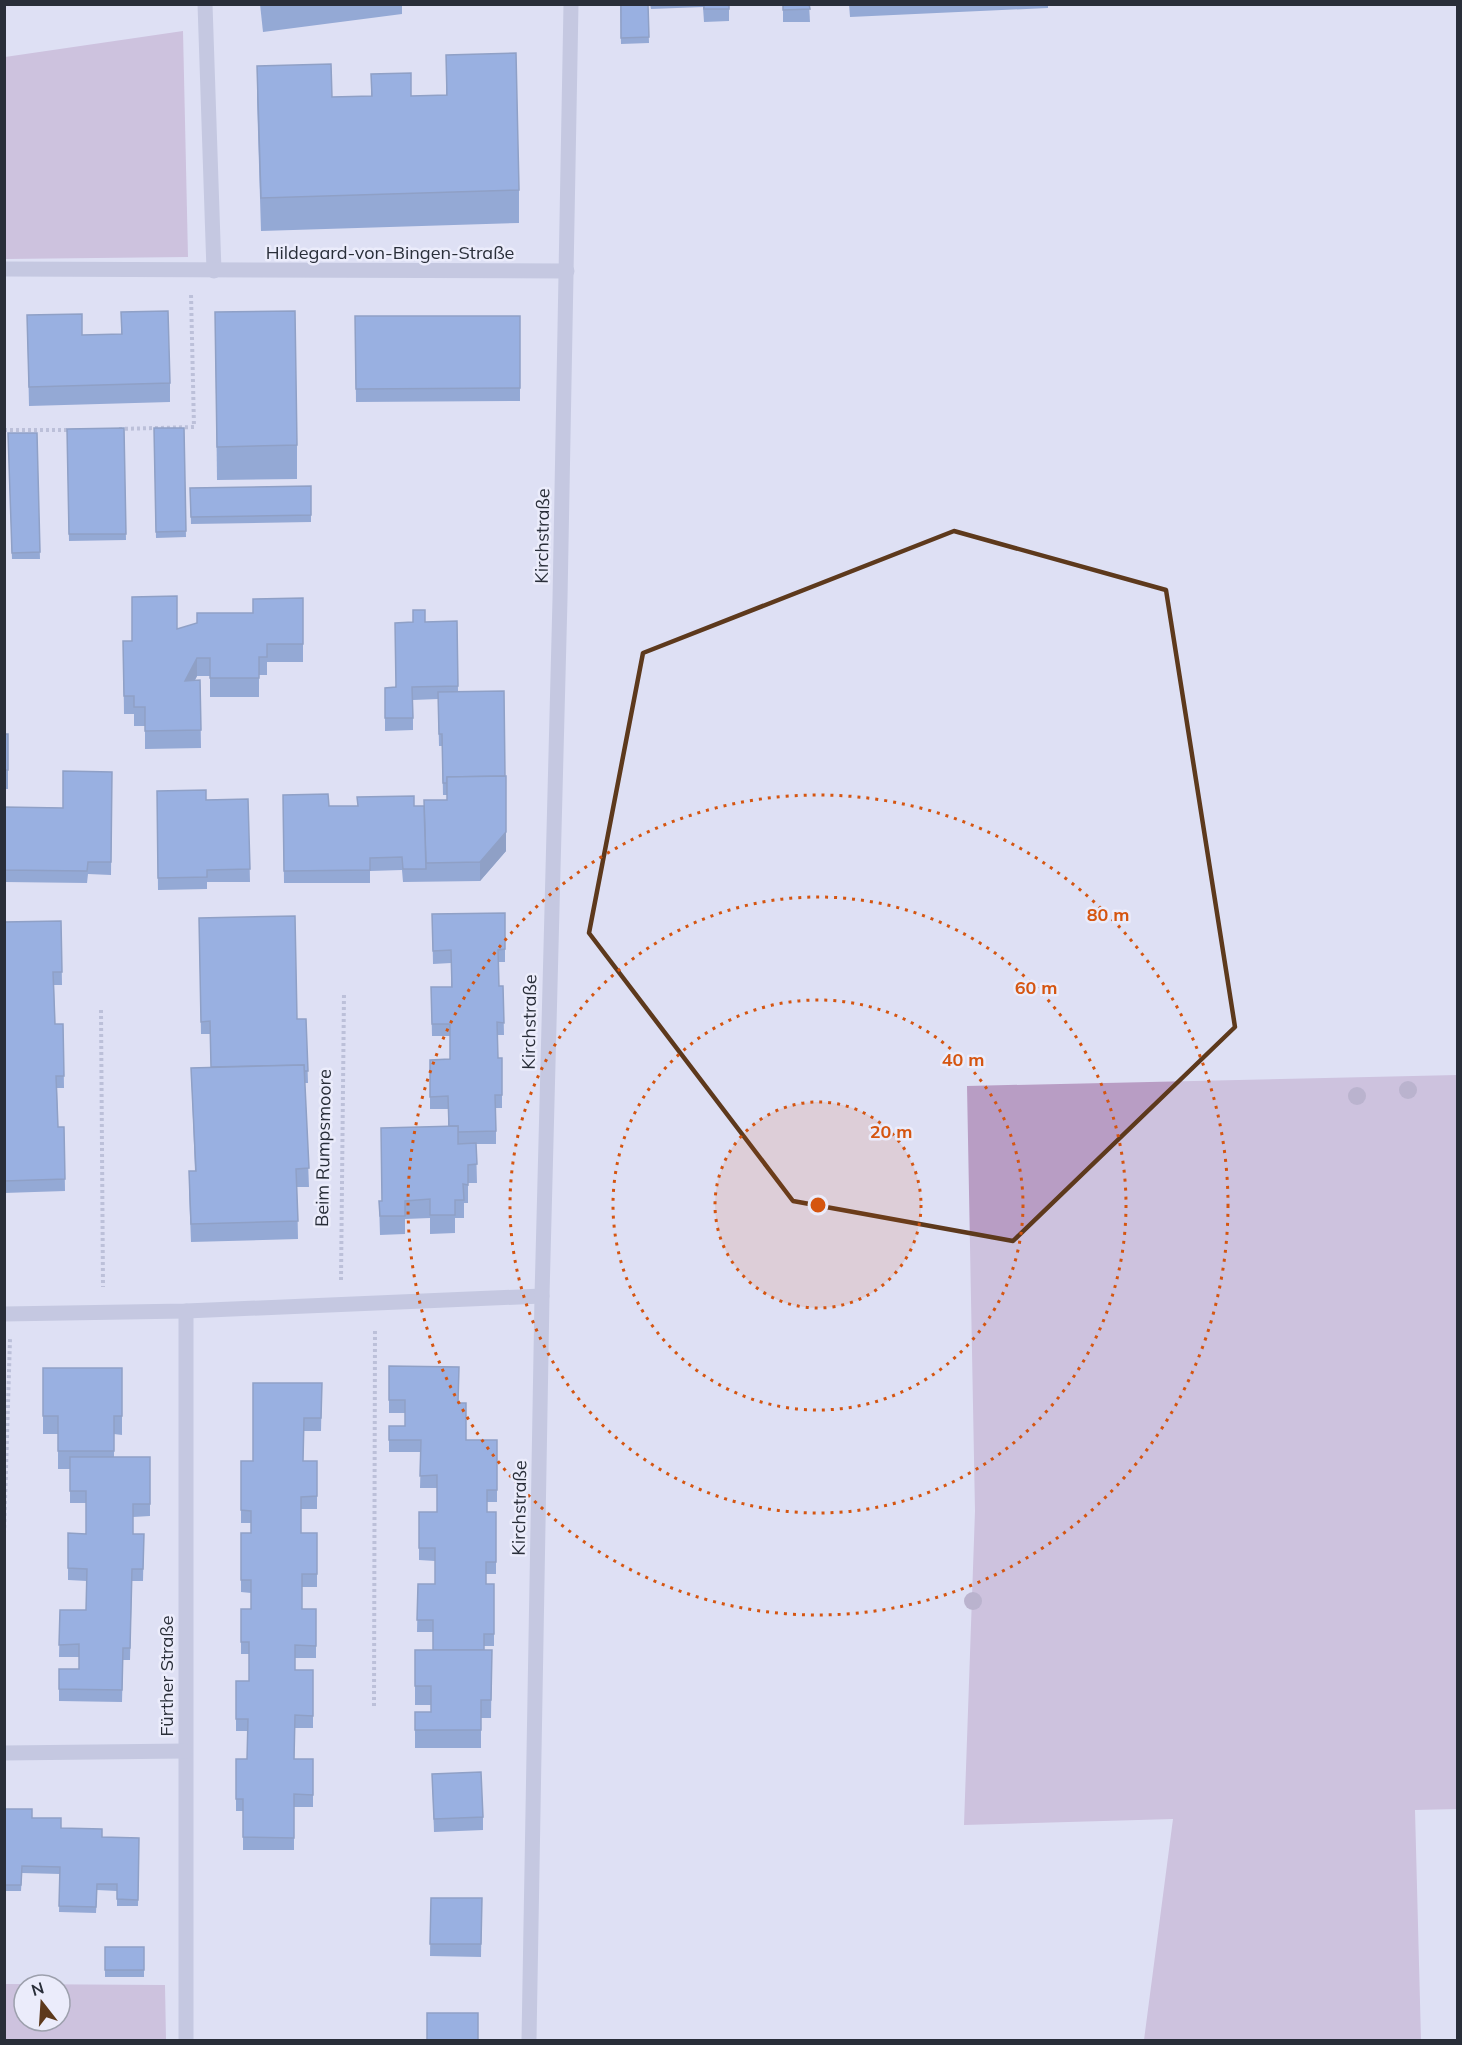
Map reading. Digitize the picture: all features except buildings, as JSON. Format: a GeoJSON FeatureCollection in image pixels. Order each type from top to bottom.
{"type":"FeatureCollection","features":[{"type":"Feature","properties":{"kind":"street"},"geometry":{"type":"LineString","coordinates":[[205,4],[214,271]]}},
{"type":"Feature","properties":{"kind":"street","name":"Kirchstraße"},"geometry":{"type":"LineString","coordinates":[[529,2040],[542,1296],[567,272],[571,4]]}},
{"type":"Feature","properties":{"kind":"street","name":"Hildegard-von-Bingen-Straße"},"geometry":{"type":"LineString","coordinates":[[4,269],[567,272]]}},
{"type":"Feature","properties":{"kind":"street"},"geometry":{"type":"LineString","coordinates":[[7,1314],[186,1311],[542,1296]]}},
{"type":"Feature","properties":{"kind":"street","name":"Fürther Straße"},"geometry":{"type":"LineString","coordinates":[[186,1311],[186,2040]]}},
{"type":"Feature","properties":{"kind":"street"},"geometry":{"type":"LineString","coordinates":[[4,1754],[185,1751]]}},
{"type":"Feature","properties":{"kind":"path"},"geometry":{"type":"LineString","coordinates":[[116,429],[194,427],[191,271]]}},
{"type":"Feature","properties":{"kind":"path"},"geometry":{"type":"LineString","coordinates":[[4,430],[74,430]]}},
{"type":"Feature","properties":{"kind":"path","name":"Beim Rumpsmoore"},"geometry":{"type":"LineString","coordinates":[[340,1304],[345,993]]}},
{"type":"Feature","properties":{"kind":"path"},"geometry":{"type":"LineString","coordinates":[[101,1010],[103,1312]]}},
{"type":"Feature","properties":{"kind":"path"},"geometry":{"type":"LineString","coordinates":[[374,1706],[375,1303]]}},
{"type":"Feature","properties":{"kind":"path"},"geometry":{"type":"LineString","coordinates":[[4,1534],[7,1314]]}},
{"type":"Feature","properties":{"kind":"highlighted area"},"geometry":{"type":"Polygon","coordinates":[[[954,531],[1166,590],[1235,1027],[1013,1241],[793,1201],[589,933],[643,653],[954,531]]]}},
{"type":"Feature","properties":{"kind":"shaded area"},"geometry":{"type":"Polygon","coordinates":[[[183,31],[188,257],[5,259],[5,57],[183,31]]]}},
{"type":"Feature","properties":{"kind":"shaded area"},"geometry":{"type":"Polygon","coordinates":[[[1457,1075],[1458,1809],[1415,1810],[1421,2040],[1144,2040],[1173,1819],[964,1825],[975,1511],[967,1086],[1457,1075]]]}},
{"type":"Feature","properties":{"kind":"shaded area"},"geometry":{"type":"Polygon","coordinates":[[[5,1984],[12,1984],[12,2033],[72,2033],[72,1984],[165,1985],[166,2040],[5,2040],[5,1984]]]}}]}
